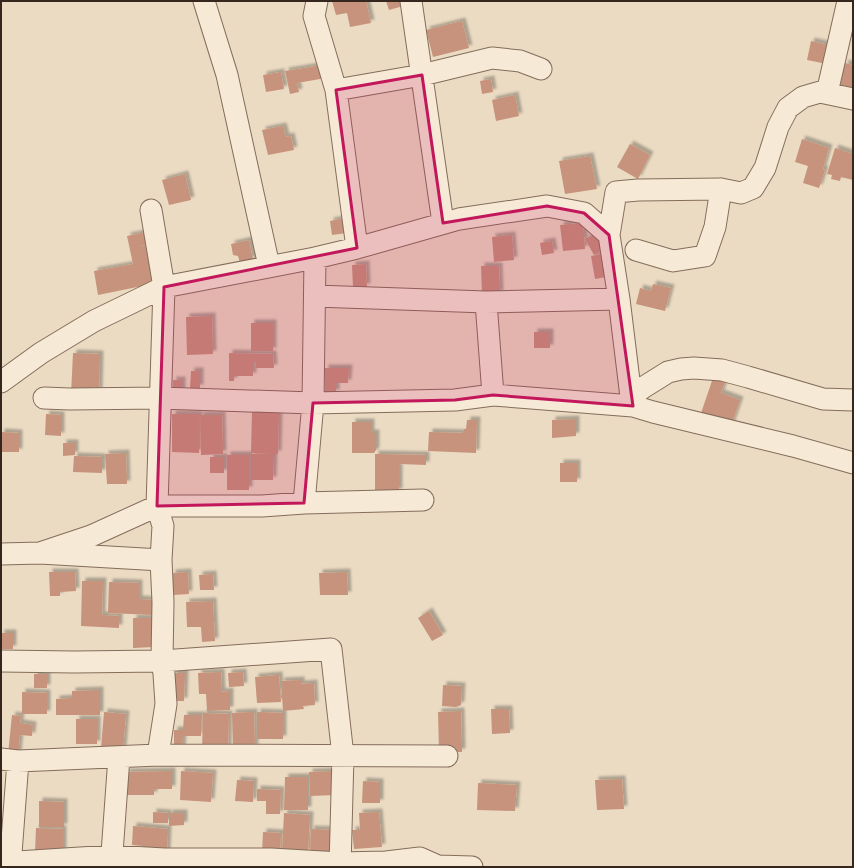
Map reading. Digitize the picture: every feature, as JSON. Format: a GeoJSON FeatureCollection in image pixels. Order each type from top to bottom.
{"type":"FeatureCollection","features":[{"type":"Feature","properties":{"kind":"street"},"geometry":{"type":"LineString","coordinates":[[204,1],[227,75],[269,266]]}},
{"type":"Feature","properties":{"kind":"street"},"geometry":{"type":"LineString","coordinates":[[317,1],[314,16],[336,90],[357,248]]}},
{"type":"Feature","properties":{"kind":"street"},"geometry":{"type":"LineString","coordinates":[[411,1],[443,224]]}},
{"type":"Feature","properties":{"kind":"street"},"geometry":{"type":"LineString","coordinates":[[827,93],[848,1]]}},
{"type":"Feature","properties":{"kind":"street"},"geometry":{"type":"LineString","coordinates":[[336,90],[422,74],[492,58],[520,61],[541,69]]}},
{"type":"Feature","properties":{"kind":"street"},"geometry":{"type":"LineString","coordinates":[[632,402],[609,235],[616,192],[638,190],[721,189],[741,193],[753,188],[765,168],[778,127],[788,108],[803,97],[820,92],[853,98]]}},
{"type":"Feature","properties":{"kind":"street"},"geometry":{"type":"LineString","coordinates":[[636,250],[673,261],[705,256],[715,227],[721,189]]}},
{"type":"Feature","properties":{"kind":"street"},"geometry":{"type":"LineString","coordinates":[[1,382],[41,354],[94,321],[164,287],[315,258],[357,248],[459,219],[547,206],[584,213],[609,235]]}},
{"type":"Feature","properties":{"kind":"street"},"geometry":{"type":"LineString","coordinates":[[151,210],[164,287],[156,506],[163,526],[161,560],[163,602],[162,661],[166,704],[158,754]]}},
{"type":"Feature","properties":{"kind":"street"},"geometry":{"type":"LineString","coordinates":[[304,503],[313,403],[315,258]]}},
{"type":"Feature","properties":{"kind":"street"},"geometry":{"type":"LineString","coordinates":[[315,296],[486,302],[619,299]]}},
{"type":"Feature","properties":{"kind":"street"},"geometry":{"type":"LineString","coordinates":[[486,302],[493,395]]}},
{"type":"Feature","properties":{"kind":"street"},"geometry":{"type":"LineString","coordinates":[[632,402],[644,387],[668,372],[694,368],[722,370],[748,376],[822,399],[853,400]]}},
{"type":"Feature","properties":{"kind":"street"},"geometry":{"type":"LineString","coordinates":[[44,398],[160,398],[313,403],[455,400],[493,395],[632,402],[653,412],[794,446],[853,463]]}},
{"type":"Feature","properties":{"kind":"street"},"geometry":{"type":"LineString","coordinates":[[40,553],[91,536],[156,506],[262,506],[304,503],[423,500]]}},
{"type":"Feature","properties":{"kind":"street"},"geometry":{"type":"LineString","coordinates":[[1,554],[40,553],[161,560]]}},
{"type":"Feature","properties":{"kind":"street"},"geometry":{"type":"LineString","coordinates":[[1,661],[162,661],[331,649],[343,756],[340,865]]}},
{"type":"Feature","properties":{"kind":"street"},"geometry":{"type":"LineString","coordinates":[[447,756],[158,754],[119,757],[10,760],[7,864],[111,862],[164,859],[271,859],[340,865],[420,858],[438,866],[478,866]]}},
{"type":"Feature","properties":{"kind":"street"},"geometry":{"type":"LineString","coordinates":[[111,862],[119,757]]}},
{"type":"Feature","properties":{"kind":"highlighted area"},"geometry":{"type":"Polygon","coordinates":[[[422,75],[443,223],[547,206],[584,213],[609,235],[633,406],[493,395],[455,400],[313,403],[304,503],[157,506],[164,287],[357,248],[336,90],[422,75]]]}},
{"type":"Feature","properties":{"kind":"building"},"geometry":{"type":"Polygon","coordinates":[[[332,1],[366,1],[371,23],[350,27],[347,13],[336,15],[332,1]]]}},
{"type":"Feature","properties":{"kind":"building"},"geometry":{"type":"Polygon","coordinates":[[[386,1],[402,1],[403,6],[389,10],[386,1]]]}},
{"type":"Feature","properties":{"kind":"building"},"geometry":{"type":"Polygon","coordinates":[[[462,21],[469,48],[433,57],[426,30],[462,21]]]}},
{"type":"Feature","properties":{"kind":"building"},"geometry":{"type":"Polygon","coordinates":[[[811,41],[837,47],[832,65],[807,60],[811,41]]]}},
{"type":"Feature","properties":{"kind":"building"},"geometry":{"type":"Polygon","coordinates":[[[845,63],[853,65],[853,94],[839,91],[845,63]]]}},
{"type":"Feature","properties":{"kind":"building"},"geometry":{"type":"Polygon","coordinates":[[[323,65],[326,78],[297,83],[299,92],[290,94],[285,71],[323,65]]]}},
{"type":"Feature","properties":{"kind":"building"},"geometry":{"type":"Polygon","coordinates":[[[281,72],[284,89],[266,92],[263,75],[281,72]]]}},
{"type":"Feature","properties":{"kind":"building"},"geometry":{"type":"Polygon","coordinates":[[[491,79],[493,92],[482,94],[480,81],[491,79]]]}},
{"type":"Feature","properties":{"kind":"building"},"geometry":{"type":"Polygon","coordinates":[[[515,95],[519,116],[496,121],[492,100],[515,95]]]}},
{"type":"Feature","properties":{"kind":"building"},"geometry":{"type":"Polygon","coordinates":[[[283,126],[286,137],[291,136],[294,150],[268,155],[262,130],[283,126]]]}},
{"type":"Feature","properties":{"kind":"building"},"geometry":{"type":"Polygon","coordinates":[[[802,139],[829,148],[823,169],[825,170],[819,188],[803,183],[808,166],[795,162],[802,139]]]}},
{"type":"Feature","properties":{"kind":"building"},"geometry":{"type":"Polygon","coordinates":[[[630,144],[650,155],[638,179],[617,167],[630,144]]]}},
{"type":"Feature","properties":{"kind":"building"},"geometry":{"type":"Polygon","coordinates":[[[835,148],[853,154],[853,180],[841,177],[840,181],[831,179],[832,175],[827,174],[835,148]]]}},
{"type":"Feature","properties":{"kind":"building"},"geometry":{"type":"Polygon","coordinates":[[[590,156],[597,189],[565,194],[559,161],[590,156]]]}},
{"type":"Feature","properties":{"kind":"building"},"geometry":{"type":"Polygon","coordinates":[[[185,174],[191,200],[169,205],[162,180],[185,174]]]}},
{"type":"Feature","properties":{"kind":"building"},"geometry":{"type":"Polygon","coordinates":[[[345,218],[347,233],[332,235],[330,221],[345,218]]]}},
{"type":"Feature","properties":{"kind":"building"},"geometry":{"type":"Polygon","coordinates":[[[583,223],[585,249],[563,251],[560,225],[583,223]]]}},
{"type":"Feature","properties":{"kind":"building"},"geometry":{"type":"Polygon","coordinates":[[[147,232],[150,244],[137,247],[149,245],[157,283],[98,295],[94,271],[133,264],[127,236],[147,232]]]}},
{"type":"Feature","properties":{"kind":"building"},"geometry":{"type":"Polygon","coordinates":[[[595,234],[604,250],[594,255],[585,239],[595,234]]]}},
{"type":"Feature","properties":{"kind":"building"},"geometry":{"type":"Polygon","coordinates":[[[512,235],[514,260],[494,262],[492,237],[512,235]]]}},
{"type":"Feature","properties":{"kind":"building"},"geometry":{"type":"Polygon","coordinates":[[[249,240],[253,260],[240,263],[238,256],[233,255],[231,244],[249,240]]]}},
{"type":"Feature","properties":{"kind":"building"},"geometry":{"type":"Polygon","coordinates":[[[552,241],[554,253],[542,255],[540,243],[552,241]]]}},
{"type":"Feature","properties":{"kind":"building"},"geometry":{"type":"Polygon","coordinates":[[[607,253],[612,276],[595,279],[591,256],[607,253]]]}},
{"type":"Feature","properties":{"kind":"building"},"geometry":{"type":"Polygon","coordinates":[[[366,264],[367,287],[353,287],[352,265],[366,264]]]}},
{"type":"Feature","properties":{"kind":"building"},"geometry":{"type":"Polygon","coordinates":[[[481,266],[499,266],[500,294],[482,294],[481,266]]]}},
{"type":"Feature","properties":{"kind":"building"},"geometry":{"type":"Polygon","coordinates":[[[653,284],[671,288],[665,311],[636,304],[640,288],[651,291],[653,284]]]}},
{"type":"Feature","properties":{"kind":"building"},"geometry":{"type":"Polygon","coordinates":[[[212,316],[213,354],[187,355],[186,317],[212,316]]]}},
{"type":"Feature","properties":{"kind":"building"},"geometry":{"type":"Polygon","coordinates":[[[251,323],[273,323],[273,351],[251,351],[251,323]]]}},
{"type":"Feature","properties":{"kind":"building"},"geometry":{"type":"Polygon","coordinates":[[[534,332],[550,332],[550,348],[534,348],[534,332]]]}},
{"type":"Feature","properties":{"kind":"building"},"geometry":{"type":"Polygon","coordinates":[[[73,353],[100,354],[99,395],[71,394],[73,353]]]}},
{"type":"Feature","properties":{"kind":"building"},"geometry":{"type":"Polygon","coordinates":[[[229,353],[273,354],[274,368],[256,368],[256,362],[253,362],[253,376],[234,376],[234,381],[229,381],[229,353]]]}},
{"type":"Feature","properties":{"kind":"building"},"geometry":{"type":"Polygon","coordinates":[[[325,368],[349,368],[348,383],[336,383],[336,393],[325,393],[325,368]]]}},
{"type":"Feature","properties":{"kind":"building"},"geometry":{"type":"Polygon","coordinates":[[[191,371],[200,371],[200,388],[190,388],[191,371]]]}},
{"type":"Feature","properties":{"kind":"building"},"geometry":{"type":"Polygon","coordinates":[[[714,375],[726,379],[721,393],[740,400],[730,429],[699,419],[714,375]]]}},
{"type":"Feature","properties":{"kind":"building"},"geometry":{"type":"Polygon","coordinates":[[[173,380],[182,380],[182,392],[173,392],[173,380]]]}},
{"type":"Feature","properties":{"kind":"building"},"geometry":{"type":"Polygon","coordinates":[[[252,411],[279,412],[278,454],[274,454],[273,480],[251,480],[251,454],[271,454],[251,453],[252,411]]]}},
{"type":"Feature","properties":{"kind":"building"},"geometry":{"type":"Polygon","coordinates":[[[46,414],[61,415],[61,436],[45,435],[46,414]]]}},
{"type":"Feature","properties":{"kind":"building"},"geometry":{"type":"Polygon","coordinates":[[[172,414],[199,414],[199,453],[172,452],[172,414]]]}},
{"type":"Feature","properties":{"kind":"building"},"geometry":{"type":"Polygon","coordinates":[[[200,415],[222,415],[223,454],[201,455],[200,415]]]}},
{"type":"Feature","properties":{"kind":"building"},"geometry":{"type":"Polygon","coordinates":[[[576,419],[576,436],[552,438],[552,420],[576,419]]]}},
{"type":"Feature","properties":{"kind":"building"},"geometry":{"type":"Polygon","coordinates":[[[467,420],[477,420],[476,453],[428,451],[429,432],[464,433],[467,420]]]}},
{"type":"Feature","properties":{"kind":"building"},"geometry":{"type":"Polygon","coordinates":[[[352,422],[371,422],[371,433],[376,433],[376,450],[374,453],[352,453],[352,422]]]}},
{"type":"Feature","properties":{"kind":"building"},"geometry":{"type":"Polygon","coordinates":[[[1,432],[19,433],[19,452],[1,452],[1,432]]]}},
{"type":"Feature","properties":{"kind":"building"},"geometry":{"type":"Polygon","coordinates":[[[63,443],[75,443],[75,455],[63,456],[63,443]]]}},
{"type":"Feature","properties":{"kind":"building"},"geometry":{"type":"Polygon","coordinates":[[[126,453],[127,484],[107,484],[105,454],[126,453]]]}},
{"type":"Feature","properties":{"kind":"building"},"geometry":{"type":"Polygon","coordinates":[[[375,454],[426,455],[426,465],[399,464],[399,492],[375,491],[375,454]]]}},
{"type":"Feature","properties":{"kind":"building"},"geometry":{"type":"Polygon","coordinates":[[[227,455],[249,455],[249,490],[227,490],[227,455]]]}},
{"type":"Feature","properties":{"kind":"building"},"geometry":{"type":"Polygon","coordinates":[[[74,456],[102,457],[102,473],[73,472],[74,456]]]}},
{"type":"Feature","properties":{"kind":"building"},"geometry":{"type":"Polygon","coordinates":[[[210,457],[224,457],[224,473],[210,473],[210,457]]]}},
{"type":"Feature","properties":{"kind":"building"},"geometry":{"type":"Polygon","coordinates":[[[560,463],[577,463],[577,482],[560,482],[560,463]]]}},
{"type":"Feature","properties":{"kind":"building"},"geometry":{"type":"Polygon","coordinates":[[[49,572],[75,572],[76,591],[60,592],[60,596],[50,596],[49,572]]]}},
{"type":"Feature","properties":{"kind":"building"},"geometry":{"type":"Polygon","coordinates":[[[188,572],[189,594],[173,595],[172,573],[188,572]]]}},
{"type":"Feature","properties":{"kind":"building"},"geometry":{"type":"Polygon","coordinates":[[[347,572],[348,595],[320,595],[319,573],[347,572]]]}},
{"type":"Feature","properties":{"kind":"building"},"geometry":{"type":"Polygon","coordinates":[[[213,574],[214,590],[200,590],[199,575],[213,574]]]}},
{"type":"Feature","properties":{"kind":"building"},"geometry":{"type":"Polygon","coordinates":[[[82,581],[103,581],[102,615],[119,616],[119,628],[81,626],[82,581]]]}},
{"type":"Feature","properties":{"kind":"building"},"geometry":{"type":"Polygon","coordinates":[[[109,582],[139,583],[139,599],[154,600],[153,615],[108,613],[109,582]]]}},
{"type":"Feature","properties":{"kind":"building"},"geometry":{"type":"Polygon","coordinates":[[[213,601],[215,641],[202,642],[201,627],[187,627],[186,602],[213,601]]]}},
{"type":"Feature","properties":{"kind":"building"},"geometry":{"type":"Polygon","coordinates":[[[429,611],[443,635],[432,641],[418,618],[429,611]]]}},
{"type":"Feature","properties":{"kind":"building"},"geometry":{"type":"Polygon","coordinates":[[[133,618],[153,618],[154,647],[133,648],[133,618]]]}},
{"type":"Feature","properties":{"kind":"building"},"geometry":{"type":"Polygon","coordinates":[[[1,633],[13,633],[13,649],[1,649],[1,633]]]}},
{"type":"Feature","properties":{"kind":"building"},"geometry":{"type":"Polygon","coordinates":[[[221,672],[222,692],[230,691],[230,710],[207,711],[206,694],[199,694],[198,673],[221,672]]]}},
{"type":"Feature","properties":{"kind":"building"},"geometry":{"type":"Polygon","coordinates":[[[243,672],[244,686],[229,687],[228,673],[243,672]]]}},
{"type":"Feature","properties":{"kind":"building"},"geometry":{"type":"Polygon","coordinates":[[[173,673],[185,673],[184,701],[172,701],[173,673]]]}},
{"type":"Feature","properties":{"kind":"building"},"geometry":{"type":"Polygon","coordinates":[[[34,674],[47,674],[47,688],[34,688],[34,674]]]}},
{"type":"Feature","properties":{"kind":"building"},"geometry":{"type":"Polygon","coordinates":[[[279,675],[281,702],[257,703],[255,677],[279,675]]]}},
{"type":"Feature","properties":{"kind":"building"},"geometry":{"type":"Polygon","coordinates":[[[301,680],[301,684],[314,683],[315,705],[303,706],[304,709],[283,711],[281,681],[301,680]]]}},
{"type":"Feature","properties":{"kind":"building"},"geometry":{"type":"Polygon","coordinates":[[[443,685],[462,686],[461,705],[456,707],[442,706],[443,685]]]}},
{"type":"Feature","properties":{"kind":"building"},"geometry":{"type":"Polygon","coordinates":[[[100,690],[100,715],[56,715],[56,699],[72,698],[72,691],[100,690]]]}},
{"type":"Feature","properties":{"kind":"building"},"geometry":{"type":"Polygon","coordinates":[[[22,692],[47,693],[47,714],[22,714],[22,692]]]}},
{"type":"Feature","properties":{"kind":"building"},"geometry":{"type":"Polygon","coordinates":[[[491,709],[509,709],[510,733],[492,734],[491,709]]]}},
{"type":"Feature","properties":{"kind":"building"},"geometry":{"type":"Polygon","coordinates":[[[461,711],[462,752],[439,752],[438,712],[461,711]]]}},
{"type":"Feature","properties":{"kind":"building"},"geometry":{"type":"Polygon","coordinates":[[[104,712],[126,714],[123,750],[101,748],[104,712]]]}},
{"type":"Feature","properties":{"kind":"building"},"geometry":{"type":"Polygon","coordinates":[[[254,712],[255,748],[233,749],[232,713],[254,712]]]}},
{"type":"Feature","properties":{"kind":"building"},"geometry":{"type":"Polygon","coordinates":[[[257,712],[283,713],[283,739],[257,739],[257,712]]]}},
{"type":"Feature","properties":{"kind":"building"},"geometry":{"type":"Polygon","coordinates":[[[203,713],[229,714],[228,751],[202,750],[203,713]]]}},
{"type":"Feature","properties":{"kind":"building"},"geometry":{"type":"Polygon","coordinates":[[[12,715],[21,716],[20,723],[33,725],[32,736],[20,735],[18,755],[8,754],[12,715]]]}},
{"type":"Feature","properties":{"kind":"building"},"geometry":{"type":"Polygon","coordinates":[[[184,715],[202,715],[201,736],[183,736],[182,752],[174,752],[174,730],[183,730],[184,715]]]}},
{"type":"Feature","properties":{"kind":"building"},"geometry":{"type":"Polygon","coordinates":[[[76,719],[97,719],[97,744],[76,744],[76,719]]]}},
{"type":"Feature","properties":{"kind":"building"},"geometry":{"type":"Polygon","coordinates":[[[172,771],[172,789],[154,789],[154,795],[126,795],[126,772],[172,771]]]}},
{"type":"Feature","properties":{"kind":"building"},"geometry":{"type":"Polygon","coordinates":[[[181,771],[213,773],[211,802],[180,800],[181,771]]]}},
{"type":"Feature","properties":{"kind":"building"},"geometry":{"type":"Polygon","coordinates":[[[335,771],[336,795],[310,796],[309,772],[335,771]]]}},
{"type":"Feature","properties":{"kind":"building"},"geometry":{"type":"Polygon","coordinates":[[[285,777],[308,777],[308,810],[284,810],[285,777]]]}},
{"type":"Feature","properties":{"kind":"building"},"geometry":{"type":"Polygon","coordinates":[[[622,779],[624,809],[597,810],[595,780],[622,779]]]}},
{"type":"Feature","properties":{"kind":"building"},"geometry":{"type":"Polygon","coordinates":[[[237,780],[254,781],[253,802],[235,801],[237,780]]]}},
{"type":"Feature","properties":{"kind":"building"},"geometry":{"type":"Polygon","coordinates":[[[363,781],[380,782],[380,803],[362,803],[363,781]]]}},
{"type":"Feature","properties":{"kind":"building"},"geometry":{"type":"Polygon","coordinates":[[[478,783],[517,785],[515,811],[477,810],[478,783]]]}},
{"type":"Feature","properties":{"kind":"building"},"geometry":{"type":"Polygon","coordinates":[[[257,789],[281,790],[280,814],[266,814],[266,801],[257,801],[257,789]]]}},
{"type":"Feature","properties":{"kind":"building"},"geometry":{"type":"Polygon","coordinates":[[[39,801],[64,802],[64,827],[39,827],[39,801]]]}},
{"type":"Feature","properties":{"kind":"building"},"geometry":{"type":"Polygon","coordinates":[[[153,812],[168,813],[168,823],[153,823],[153,812]]]}},
{"type":"Feature","properties":{"kind":"building"},"geometry":{"type":"Polygon","coordinates":[[[379,812],[382,847],[354,849],[352,830],[360,830],[359,813],[379,812]]]}},
{"type":"Feature","properties":{"kind":"building"},"geometry":{"type":"Polygon","coordinates":[[[169,813],[184,813],[184,825],[169,826],[169,813]]]}},
{"type":"Feature","properties":{"kind":"building"},"geometry":{"type":"Polygon","coordinates":[[[284,813],[310,815],[308,853],[282,852],[284,813]]]}},
{"type":"Feature","properties":{"kind":"building"},"geometry":{"type":"Polygon","coordinates":[[[133,826],[168,829],[167,854],[143,851],[143,846],[132,845],[133,826]]]}},
{"type":"Feature","properties":{"kind":"building"},"geometry":{"type":"Polygon","coordinates":[[[36,828],[63,829],[63,853],[35,852],[36,828]]]}},
{"type":"Feature","properties":{"kind":"building"},"geometry":{"type":"Polygon","coordinates":[[[311,829],[337,830],[333,855],[310,853],[311,829]]]}},
{"type":"Feature","properties":{"kind":"building"},"geometry":{"type":"Polygon","coordinates":[[[263,832],[281,833],[280,854],[262,853],[263,832]]]}}]}
